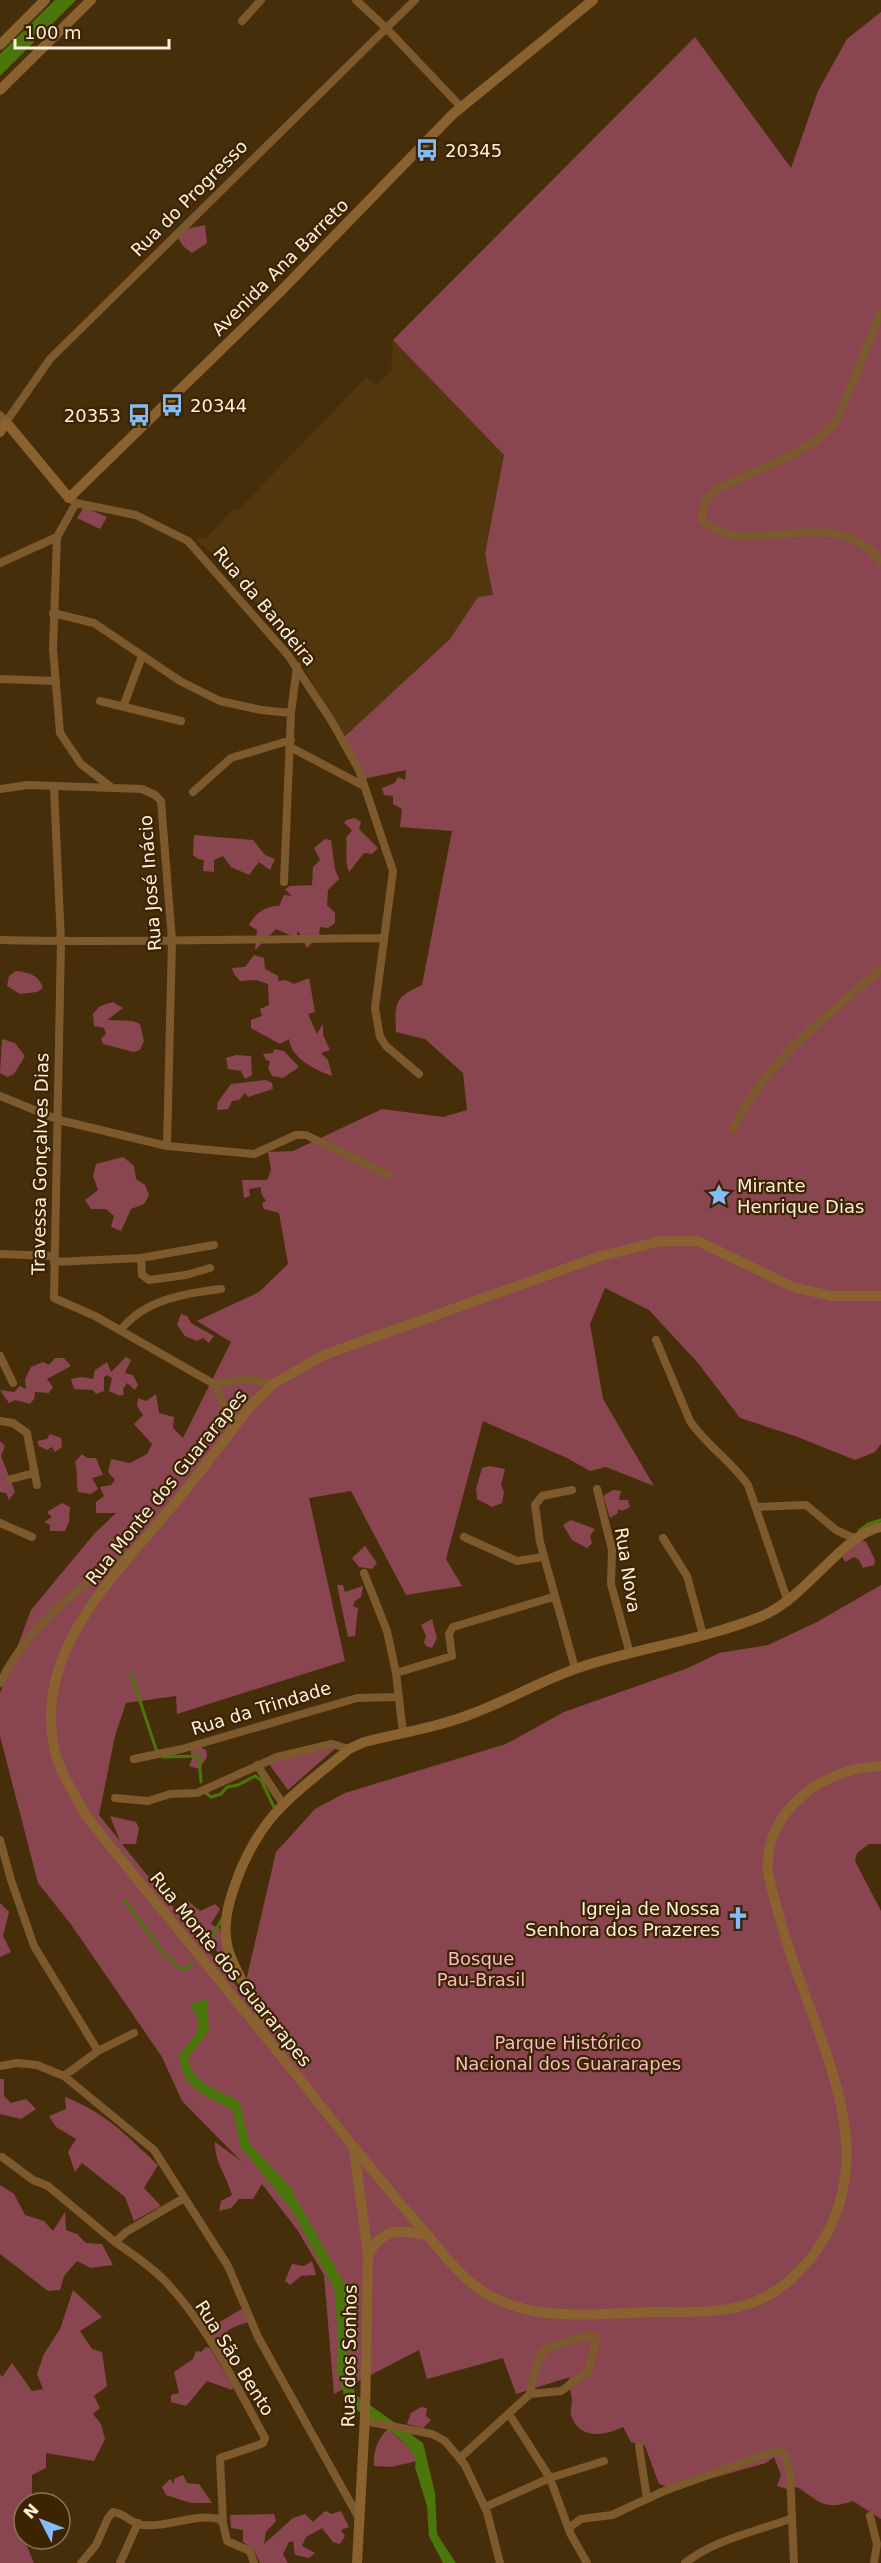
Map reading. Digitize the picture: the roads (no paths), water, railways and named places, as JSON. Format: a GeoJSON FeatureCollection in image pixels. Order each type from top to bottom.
{"type":"FeatureCollection","features":[{"type":"Feature","properties":{"kind":"main road"},"geometry":{"type":"LineString","coordinates":[[0,45],[45,0]]}},
{"type":"Feature","properties":{"kind":"main road"},"geometry":{"type":"LineString","coordinates":[[0,90],[91,0]]}},
{"type":"Feature","properties":{"kind":"main road","name":"Avenida Ana Barreto"},"geometry":{"type":"LineString","coordinates":[[72,501],[461,106],[593,0]]}},
{"type":"Feature","properties":{"kind":"main road"},"geometry":{"type":"LineString","coordinates":[[2,423],[72,501]]}},
{"type":"Feature","properties":{"kind":"main road","name":"Rua Monte dos Guararapes"},"geometry":{"type":"LineString","coordinates":[[881,1296],[831,1296],[762,1274],[698,1241],[660,1241],[598,1257],[324,1355],[273,1384],[238,1423],[96,1598],[73,1632],[56,1673],[53,1735],[58,1759],[86,1816],[354,2150],[465,2278],[486,2293],[520,2309],[549,2314],[689,2312],[744,2306],[755,2303],[780,2288],[807,2263],[819,2247],[838,2211],[848,2181],[846,2120],[829,2055],[796,1971],[768,1873],[768,1856],[776,1828],[785,1813],[803,1795],[829,1778],[851,1770],[881,1766]]}},
{"type":"Feature","properties":{"kind":"main road"},"geometry":{"type":"LineString","coordinates":[[258,2028],[263,2019],[229,1951],[226,1918],[247,1852],[281,1801],[349,1749],[364,1742],[474,1713],[543,1680],[575,1668],[703,1635],[763,1616],[788,1602],[855,1539],[881,1527]]}},
{"type":"Feature","properties":{"kind":"main road","name":"Rua dos Sonhos"},"geometry":{"type":"LineString","coordinates":[[354,2150],[368,2254],[365,2390],[367,2420],[357,2563]]}},
{"type":"Feature","properties":{"kind":"main road"},"geometry":{"type":"LineString","coordinates":[[368,2254],[379,2239],[390,2233],[404,2231],[429,2236]]}},
{"type":"Feature","properties":{"kind":"street"},"geometry":{"type":"LineString","coordinates":[[242,21],[261,0]]}},
{"type":"Feature","properties":{"kind":"street"},"geometry":{"type":"LineString","coordinates":[[356,0],[387,28],[461,106]]}},
{"type":"Feature","properties":{"kind":"street","name":"Rua do Progresso"},"geometry":{"type":"LineString","coordinates":[[2,423],[50,359],[415,0]]}},
{"type":"Feature","properties":{"kind":"street"},"geometry":{"type":"LineString","coordinates":[[881,312],[836,422],[818,439],[792,456],[715,490],[706,500],[701,518],[716,532],[754,536],[835,532],[867,546],[881,562]]}},
{"type":"Feature","properties":{"kind":"street"},"geometry":{"type":"LineString","coordinates":[[72,501],[57,537],[53,613],[60,733],[81,765],[115,789]]}},
{"type":"Feature","properties":{"kind":"street","name":"Rua da Bandeira"},"geometry":{"type":"LineString","coordinates":[[72,501],[136,515],[188,541],[252,611],[297,666],[351,754],[393,871],[375,1008],[380,1037],[386,1046],[419,1074]]}},
{"type":"Feature","properties":{"kind":"street"},"geometry":{"type":"LineString","coordinates":[[0,563],[57,537]]}},
{"type":"Feature","properties":{"kind":"street"},"geometry":{"type":"LineString","coordinates":[[53,613],[94,623],[191,687],[220,700],[261,710],[291,712]]}},
{"type":"Feature","properties":{"kind":"street"},"geometry":{"type":"LineString","coordinates":[[123,707],[142,656]]}},
{"type":"Feature","properties":{"kind":"street"},"geometry":{"type":"LineString","coordinates":[[284,882],[291,712],[297,666]]}},
{"type":"Feature","properties":{"kind":"street"},"geometry":{"type":"LineString","coordinates":[[0,679],[56,681]]}},
{"type":"Feature","properties":{"kind":"street"},"geometry":{"type":"LineString","coordinates":[[100,701],[159,713],[181,721]]}},
{"type":"Feature","properties":{"kind":"street"},"geometry":{"type":"LineString","coordinates":[[193,792],[231,758],[291,744],[364,786]]}},
{"type":"Feature","properties":{"kind":"street"},"geometry":{"type":"LineString","coordinates":[[0,789],[28,785],[54,788],[115,789]]}},
{"type":"Feature","properties":{"kind":"street","name":"Travessa Gonçalves Dias"},"geometry":{"type":"LineString","coordinates":[[54,788],[61,941],[55,1299],[84,1309],[215,1384]]}},
{"type":"Feature","properties":{"kind":"street","name":"Rua José Inácio"},"geometry":{"type":"LineString","coordinates":[[115,789],[148,790],[161,801],[172,940],[167,1146]]}},
{"type":"Feature","properties":{"kind":"street"},"geometry":{"type":"LineString","coordinates":[[0,940],[122,943],[172,940],[383,938]]}},
{"type":"Feature","properties":{"kind":"street"},"geometry":{"type":"LineString","coordinates":[[733,1129],[746,1101],[800,1039],[881,969]]}},
{"type":"Feature","properties":{"kind":"street"},"geometry":{"type":"LineString","coordinates":[[0,1096],[59,1120],[167,1146],[186,1145],[239,1154],[254,1154],[296,1135],[306,1135],[389,1175]]}},
{"type":"Feature","properties":{"kind":"street"},"geometry":{"type":"LineString","coordinates":[[0,1254],[54,1259],[141,1258],[214,1245]]}},
{"type":"Feature","properties":{"kind":"street"},"geometry":{"type":"LineString","coordinates":[[141,1258],[142,1275],[148,1280],[186,1275],[210,1268]]}},
{"type":"Feature","properties":{"kind":"street"},"geometry":{"type":"LineString","coordinates":[[121,1330],[135,1313],[145,1308],[195,1292],[221,1289]]}},
{"type":"Feature","properties":{"kind":"street"},"geometry":{"type":"LineString","coordinates":[[656,1340],[690,1421],[698,1433],[736,1469],[748,1485],[788,1602]]}},
{"type":"Feature","properties":{"kind":"street"},"geometry":{"type":"LineString","coordinates":[[0,1356],[13,1383]]}},
{"type":"Feature","properties":{"kind":"street"},"geometry":{"type":"LineString","coordinates":[[238,1423],[223,1403],[215,1384],[247,1379],[273,1384]]}},
{"type":"Feature","properties":{"kind":"street"},"geometry":{"type":"LineString","coordinates":[[0,1421],[12,1423],[27,1433],[37,1485]]}},
{"type":"Feature","properties":{"kind":"street"},"geometry":{"type":"LineString","coordinates":[[11,1479],[34,1473]]}},
{"type":"Feature","properties":{"kind":"street","name":"Rua Nova"},"geometry":{"type":"LineString","coordinates":[[597,1489],[612,1550],[611,1584],[630,1654]]}},
{"type":"Feature","properties":{"kind":"street"},"geometry":{"type":"LineString","coordinates":[[572,1490],[542,1496],[536,1501],[537,1526],[543,1557],[575,1668]]}},
{"type":"Feature","properties":{"kind":"street"},"geometry":{"type":"LineString","coordinates":[[756,1507],[806,1505],[836,1530],[855,1539]]}},
{"type":"Feature","properties":{"kind":"street"},"geometry":{"type":"LineString","coordinates":[[0,1523],[32,1537]]}},
{"type":"Feature","properties":{"kind":"street"},"geometry":{"type":"LineString","coordinates":[[464,1538],[518,1561],[543,1557]]}},
{"type":"Feature","properties":{"kind":"street"},"geometry":{"type":"LineString","coordinates":[[663,1538],[687,1576],[703,1635]]}},
{"type":"Feature","properties":{"kind":"street"},"geometry":{"type":"LineString","coordinates":[[0,1683],[23,1644],[66,1599],[136,1548]]}},
{"type":"Feature","properties":{"kind":"street"},"geometry":{"type":"LineString","coordinates":[[364,1573],[387,1631],[396,1673],[403,1733]]}},
{"type":"Feature","properties":{"kind":"street"},"geometry":{"type":"LineString","coordinates":[[396,1673],[452,1656],[449,1634],[453,1627],[553,1597]]}},
{"type":"Feature","properties":{"kind":"street","name":"Rua da Trindade"},"geometry":{"type":"LineString","coordinates":[[134,1759],[182,1749],[347,1700],[371,1696],[398,1697]]}},
{"type":"Feature","properties":{"kind":"street"},"geometry":{"type":"LineString","coordinates":[[115,1798],[148,1801],[170,1794],[197,1792],[277,1756],[332,1744],[349,1749]]}},
{"type":"Feature","properties":{"kind":"street"},"geometry":{"type":"LineString","coordinates":[[257,1765],[281,1801]]}},
{"type":"Feature","properties":{"kind":"street"},"geometry":{"type":"LineString","coordinates":[[0,1840],[34,1946],[98,2051]]}},
{"type":"Feature","properties":{"kind":"street"},"geometry":{"type":"LineString","coordinates":[[63,2076],[98,2051],[134,2033]]}},
{"type":"Feature","properties":{"kind":"street"},"geometry":{"type":"LineString","coordinates":[[0,2066],[17,2063],[38,2065],[63,2076],[154,2150],[228,2266],[258,2337],[360,2520]]}},
{"type":"Feature","properties":{"kind":"street","name":"Rua São Bento"},"geometry":{"type":"LineString","coordinates":[[2,2157],[33,2180],[48,2186],[115,2242],[156,2272],[174,2291],[209,2340],[265,2438],[263,2443],[244,2452],[226,2454],[220,2458],[223,2523]]}},
{"type":"Feature","properties":{"kind":"street"},"geometry":{"type":"LineString","coordinates":[[115,2242],[126,2232],[184,2198]]}},
{"type":"Feature","properties":{"kind":"street"},"geometry":{"type":"LineString","coordinates":[[460,2458],[530,2394],[538,2356],[546,2348],[589,2336],[596,2337],[589,2371],[561,2391],[530,2394]]}},
{"type":"Feature","properties":{"kind":"street"},"geometry":{"type":"LineString","coordinates":[[509,2414],[550,2478],[570,2533],[587,2563]]}},
{"type":"Feature","properties":{"kind":"street"},"geometry":{"type":"LineString","coordinates":[[367,2420],[438,2438],[460,2458],[485,2507],[500,2563]]}},
{"type":"Feature","properties":{"kind":"street"},"geometry":{"type":"LineString","coordinates":[[639,2446],[647,2499]]}},
{"type":"Feature","properties":{"kind":"street"},"geometry":{"type":"LineString","coordinates":[[570,2533],[570,2527],[581,2519],[612,2515],[647,2499],[778,2450],[785,2455],[790,2473],[790,2519],[794,2563]]}},
{"type":"Feature","properties":{"kind":"street"},"geometry":{"type":"LineString","coordinates":[[485,2507],[550,2478],[604,2461]]}},
{"type":"Feature","properties":{"kind":"street"},"geometry":{"type":"LineString","coordinates":[[81,2563],[96,2545],[113,2512],[124,2514],[138,2523],[219,2519],[223,2523],[227,2541],[250,2551],[255,2563]]}},
{"type":"Feature","properties":{"kind":"street"},"geometry":{"type":"LineString","coordinates":[[870,2516],[877,2544],[874,2563]]}},
{"type":"Feature","properties":{"kind":"street"},"geometry":{"type":"LineString","coordinates":[[685,2563],[718,2542],[790,2519]]}},
{"type":"Feature","properties":{"kind":"street"},"geometry":{"type":"LineString","coordinates":[[120,2563],[138,2523]]}},
{"type":"Feature","properties":{"kind":"waterway"},"geometry":{"type":"LineString","coordinates":[[859,1531],[868,1524],[881,1520]]}},
{"type":"Feature","properties":{"kind":"waterway"},"geometry":{"type":"LineString","coordinates":[[131,1674],[157,1752]]}},
{"type":"Feature","properties":{"kind":"waterway"},"geometry":{"type":"LineString","coordinates":[[163,1757],[199,1756],[201,1782]]}},
{"type":"Feature","properties":{"kind":"waterway"},"geometry":{"type":"LineString","coordinates":[[206,1793],[211,1797],[221,1794],[227,1787],[238,1785],[255,1776],[261,1780],[274,1807]]}},
{"type":"Feature","properties":{"kind":"waterway"},"geometry":{"type":"LineString","coordinates":[[124,1900],[164,1954],[180,1969],[187,1968],[192,1963]]}},
{"type":"Feature","properties":{"kind":"waterway"},"geometry":{"type":"LineString","coordinates":[[205,1948],[222,1919]]}},
{"type":"Feature","properties":{"kind":"place","name":"20345"},"geometry":{"type":"Point","coordinates":[427,150]}},
{"type":"Feature","properties":{"kind":"place","name":"20344"},"geometry":{"type":"Point","coordinates":[172,405]}},
{"type":"Feature","properties":{"kind":"place","name":"20353"},"geometry":{"type":"Point","coordinates":[139,415]}},
{"type":"Feature","properties":{"kind":"place","name":"Mirante Henrique Dias"},"geometry":{"type":"Point","coordinates":[719,1195]}},
{"type":"Feature","properties":{"kind":"place","name":"Igreja de Nossa Senhora dos Prazeres"},"geometry":{"type":"Point","coordinates":[738,1918]}},
{"type":"Feature","properties":{"kind":"park label","name":"Bosque Pau-Brasil"},"geometry":{"type":"Point","coordinates":[481,1968]}},
{"type":"Feature","properties":{"kind":"park label","name":"Parque Histórico Nacional dos Guararapes"},"geometry":{"type":"Point","coordinates":[568,2052]}}]}
